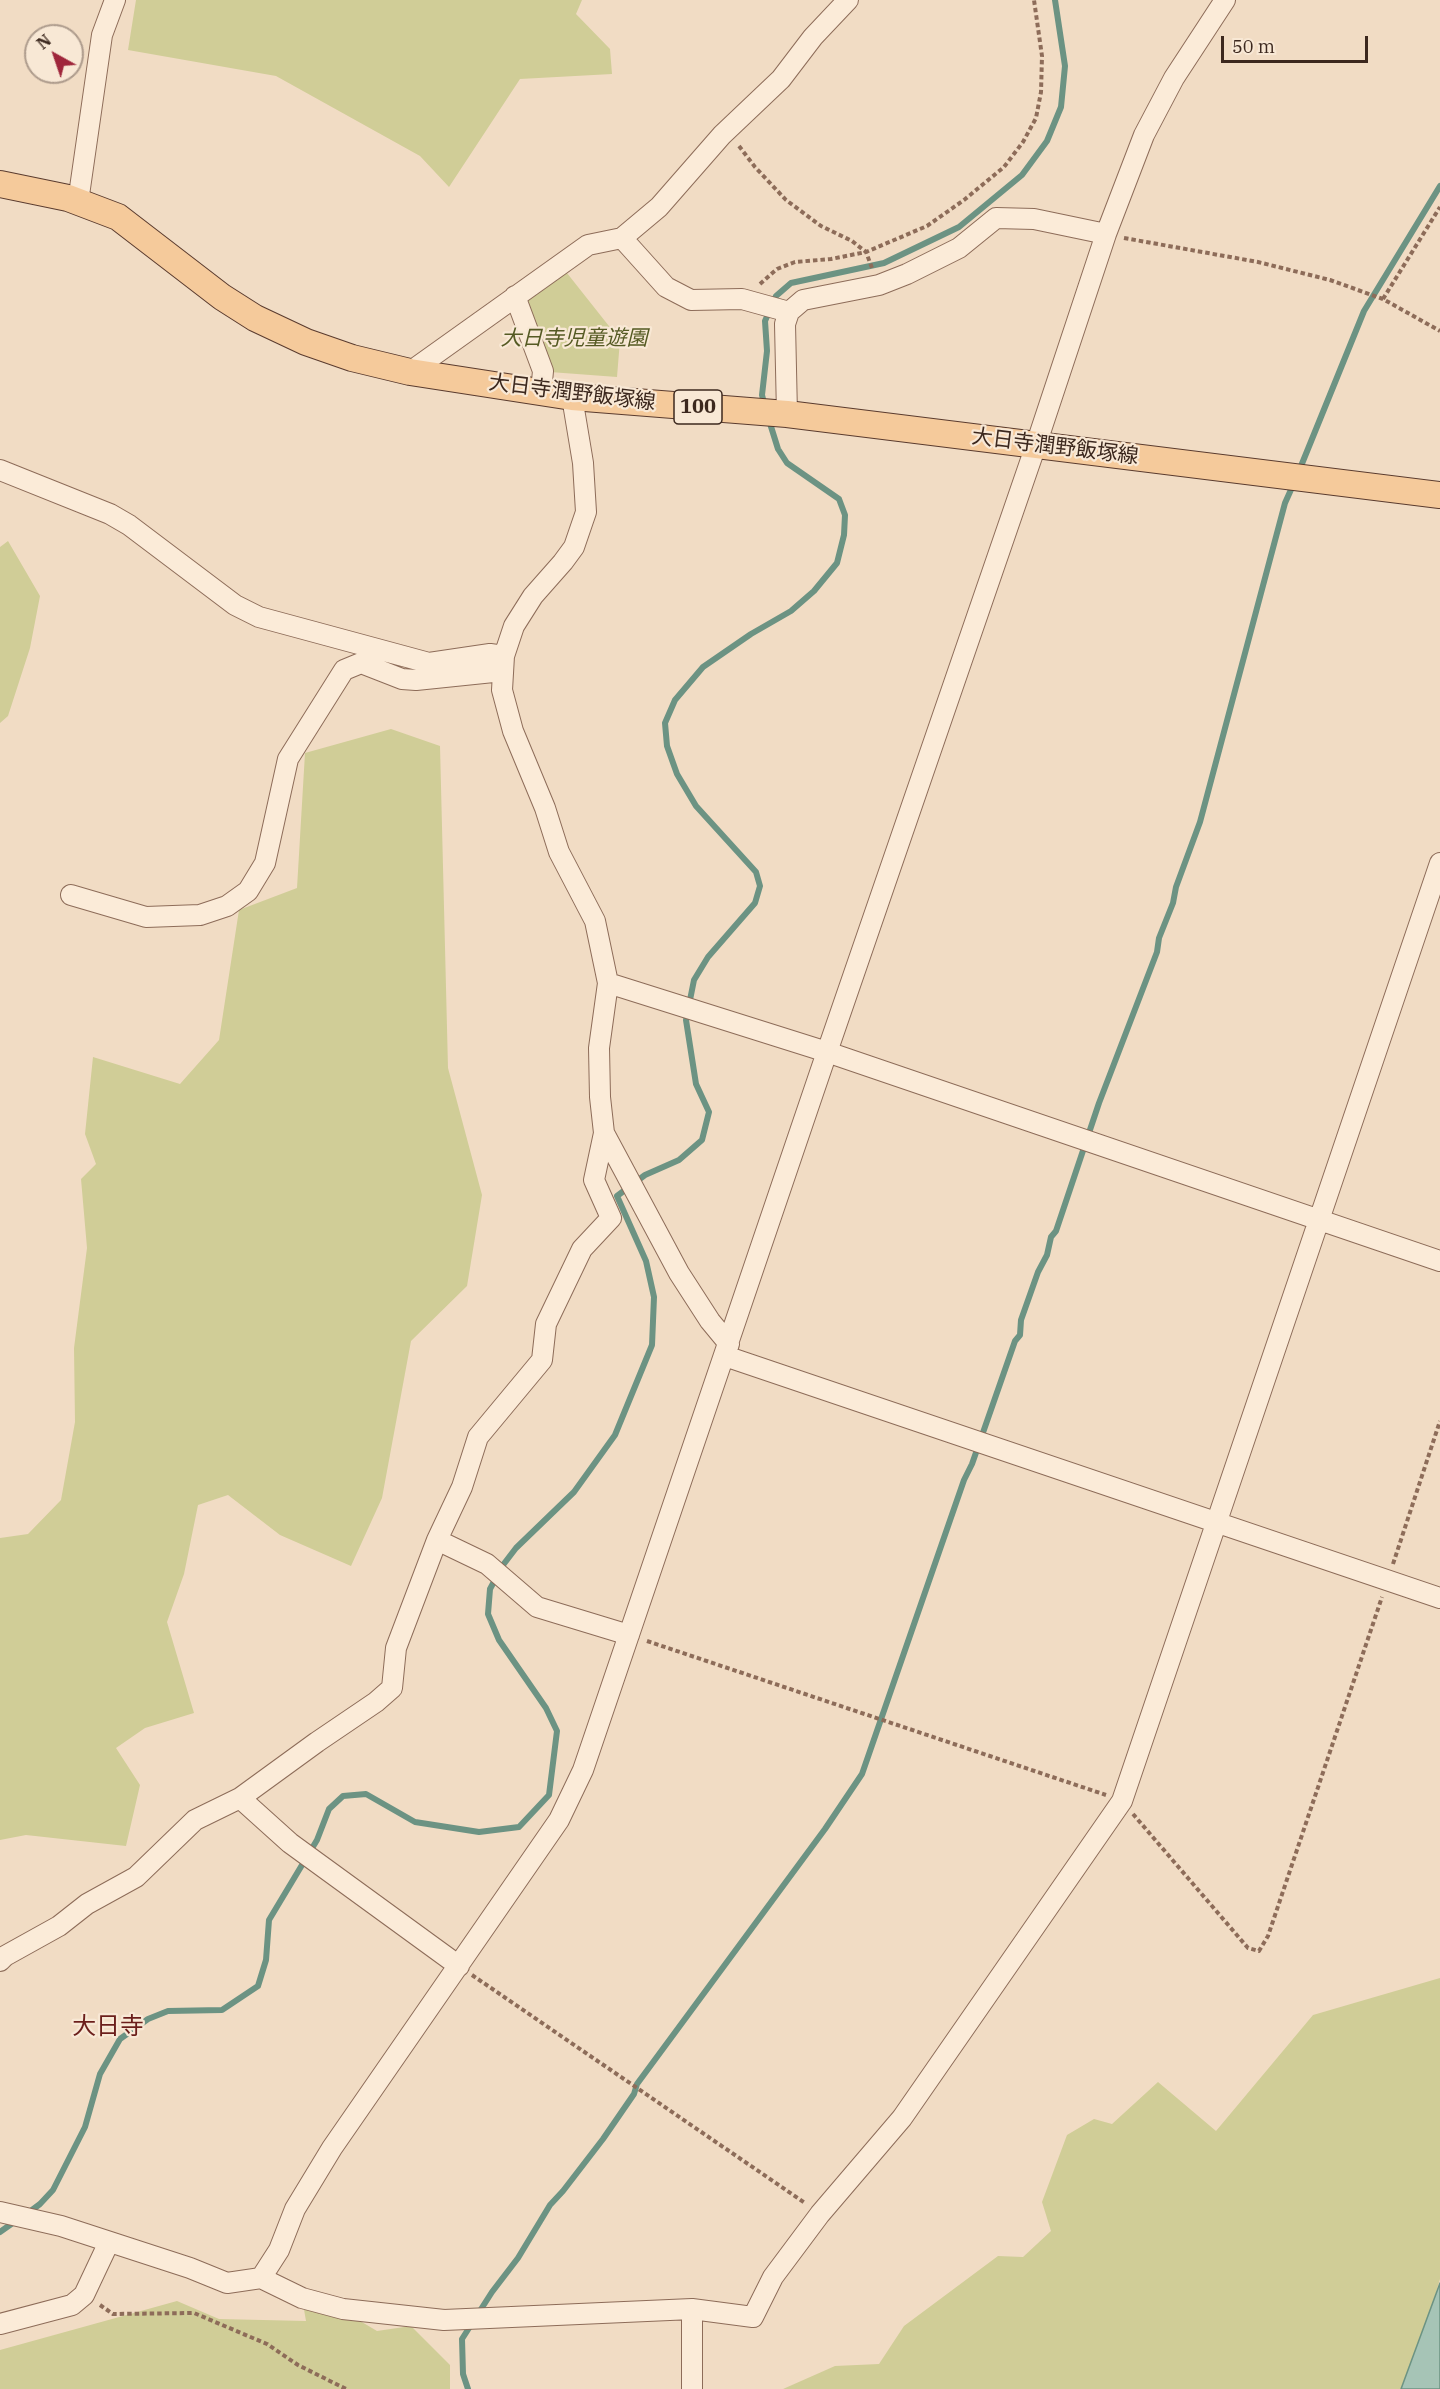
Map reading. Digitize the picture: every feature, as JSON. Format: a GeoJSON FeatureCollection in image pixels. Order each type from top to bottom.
{"type":"FeatureCollection","features":[{"type":"Feature","properties":{"kind":"main road","name":"大日寺潤野飯塚線"},"geometry":{"type":"LineString","coordinates":[[0,184],[78,202],[118,217],[222,297],[255,318],[306,342],[352,358],[411,372],[572,397],[787,414],[1440,495]]}},
{"type":"Feature","properties":{"kind":"street"},"geometry":{"type":"LineString","coordinates":[[78,202],[102,35],[115,0]]}},
{"type":"Feature","properties":{"kind":"street"},"geometry":{"type":"LineString","coordinates":[[411,372],[588,245],[622,238],[659,207],[727,131],[781,79],[813,37],[848,0]]}},
{"type":"Feature","properties":{"kind":"street"},"geometry":{"type":"LineString","coordinates":[[261,2277],[279,2250],[295,2209],[332,2148],[559,1821],[583,1770],[1106,234],[1144,135],[1174,78],[1225,0]]}},
{"type":"Feature","properties":{"kind":"street"},"geometry":{"type":"LineString","coordinates":[[787,414],[785,324],[789,312],[803,300],[879,285],[907,274],[959,248],[996,218],[1034,219],[1106,234]]}},
{"type":"Feature","properties":{"kind":"street"},"geometry":{"type":"LineString","coordinates":[[622,238],[666,286],[691,300],[742,299],[789,312]]}},
{"type":"Feature","properties":{"kind":"street"},"geometry":{"type":"LineString","coordinates":[[514,296],[543,371],[541,392]]}},
{"type":"Feature","properties":{"kind":"street"},"geometry":{"type":"LineString","coordinates":[[0,1961],[59,1926],[87,1904],[136,1876],[195,1820],[240,1798],[376,1702],[392,1688],[396,1648],[437,1540],[462,1487],[478,1437],[543,1360],[546,1324],[582,1249],[611,1218],[594,1180],[604,1133],[600,1097],[599,1048],[608,983],[595,921],[559,852],[545,808],[513,731],[502,690],[503,664],[514,626],[533,596],[573,547],[586,512],[583,463],[572,397]]}},
{"type":"Feature","properties":{"kind":"street"},"geometry":{"type":"LineString","coordinates":[[0,470],[110,514],[129,525],[235,605],[258,617],[429,663],[490,654],[503,664]]}},
{"type":"Feature","properties":{"kind":"street"},"geometry":{"type":"LineString","coordinates":[[71,896],[146,918],[200,915],[227,906],[248,891],[265,863],[288,759],[344,670],[361,663],[402,678],[416,680],[503,664]]}},
{"type":"Feature","properties":{"kind":"street"},"geometry":{"type":"LineString","coordinates":[[0,2212],[44,2221],[190,2268],[227,2283],[261,2277],[302,2298],[343,2309],[444,2320],[692,2309],[753,2317],[773,2277],[820,2214],[902,2118],[1122,1801],[1440,863]]}},
{"type":"Feature","properties":{"kind":"street"},"geometry":{"type":"LineString","coordinates":[[608,983],[827,1052],[1440,1261]]}},
{"type":"Feature","properties":{"kind":"street"},"geometry":{"type":"LineString","coordinates":[[604,1133],[679,1273],[727,1350],[1215,1524],[1440,1598]]}},
{"type":"Feature","properties":{"kind":"street"},"geometry":{"type":"LineString","coordinates":[[437,1540],[487,1564],[537,1607],[629,1635]]}},
{"type":"Feature","properties":{"kind":"street"},"geometry":{"type":"LineString","coordinates":[[240,1798],[290,1843],[459,1966]]}},
{"type":"Feature","properties":{"kind":"street"},"geometry":{"type":"LineString","coordinates":[[0,2324],[72,2305],[84,2295],[109,2242]]}},
{"type":"Feature","properties":{"kind":"street"},"geometry":{"type":"LineString","coordinates":[[692,2309],[692,2389]]}},
{"type":"Feature","properties":{"kind":"path"},"geometry":{"type":"LineString","coordinates":[[755,302],[760,283],[777,269],[795,262],[831,259],[866,252],[927,226],[964,200],[1004,167],[1023,142],[1036,118],[1041,92],[1042,56],[1034,0]]}},
{"type":"Feature","properties":{"kind":"path"},"geometry":{"type":"LineString","coordinates":[[727,131],[755,167],[786,200],[821,226],[866,252]]}},
{"type":"Feature","properties":{"kind":"path"},"geometry":{"type":"LineString","coordinates":[[1383,299],[1440,207]]}},
{"type":"Feature","properties":{"kind":"path"},"geometry":{"type":"LineString","coordinates":[[1106,234],[1258,262],[1330,280],[1383,299],[1440,331]]}},
{"type":"Feature","properties":{"kind":"path"},"geometry":{"type":"LineString","coordinates":[[629,1635],[1122,1801],[1248,1948],[1259,1951],[1268,1936],[1440,1421]]}},
{"type":"Feature","properties":{"kind":"path"},"geometry":{"type":"LineString","coordinates":[[459,1966],[820,2214]]}},
{"type":"Feature","properties":{"kind":"path"},"geometry":{"type":"LineString","coordinates":[[84,2295],[112,2314],[194,2313],[267,2344],[298,2365],[346,2389]]}},
{"type":"Feature","properties":{"kind":"green space"},"geometry":{"type":"Polygon","coordinates":[[[136,0],[582,0],[576,14],[610,49],[612,74],[520,79],[449,187],[420,156],[276,76],[128,50],[136,0]]]}},
{"type":"Feature","properties":{"kind":"green space","name":"大日寺児童遊園"},"geometry":{"type":"Polygon","coordinates":[[[563,268],[620,340],[617,377],[550,372],[524,297],[563,268]]]}},
{"type":"Feature","properties":{"kind":"green space"},"geometry":{"type":"Polygon","coordinates":[[[8,541],[40,596],[30,648],[8,716],[0,723],[0,547],[8,541]]]}},
{"type":"Feature","properties":{"kind":"green space"},"geometry":{"type":"Polygon","coordinates":[[[391,729],[440,746],[448,1068],[482,1195],[467,1286],[411,1341],[382,1498],[351,1566],[280,1535],[228,1495],[198,1505],[184,1574],[167,1622],[194,1713],[145,1728],[116,1748],[140,1785],[126,1846],[26,1835],[0,1840],[0,1538],[28,1534],[61,1500],[75,1422],[74,1348],[87,1248],[81,1179],[96,1164],[85,1134],[93,1057],[180,1084],[219,1040],[239,910],[297,888],[305,753],[391,729]]]}},
{"type":"Feature","properties":{"kind":"green space"},"geometry":{"type":"Polygon","coordinates":[[[1440,1978],[1440,2279],[1407,2389],[783,2389],[835,2366],[879,2364],[904,2326],[998,2256],[1023,2257],[1051,2231],[1042,2202],[1067,2135],[1094,2119],[1112,2124],[1158,2082],[1216,2131],[1313,2015],[1440,1978]]]}},
{"type":"Feature","properties":{"kind":"green space"},"geometry":{"type":"Polygon","coordinates":[[[302,2298],[335,2317],[350,2315],[377,2331],[411,2326],[450,2365],[450,2389],[0,2389],[0,2350],[177,2301],[219,2319],[306,2321],[302,2298]]]}},
{"type":"Feature","properties":{"kind":"shaded area"},"geometry":{"type":"Polygon","coordinates":[[[1440,2283],[1440,2389],[1401,2389],[1440,2283]]]}},
{"type":"Feature","properties":{"kind":"waterway"},"geometry":{"type":"LineString","coordinates":[[765,407],[762,395],[767,351],[765,321],[776,296],[791,283],[884,263],[959,227],[1022,175],[1047,141],[1061,107],[1065,66],[1055,0]]}},
{"type":"Feature","properties":{"kind":"waterway"},"geometry":{"type":"LineString","coordinates":[[1299,471],[1364,311],[1440,186]]}},
{"type":"Feature","properties":{"kind":"waterway"},"geometry":{"type":"LineString","coordinates":[[28,2213],[53,2190],[85,2127],[100,2074],[120,2039],[148,2019],[168,2011],[222,2010],[258,1986],[266,1960],[269,1920],[317,1840],[329,1809],[343,1796],[366,1794],[415,1822],[479,1832],[519,1827],[549,1795],[557,1731],[546,1708],[499,1640],[488,1614],[490,1589],[503,1565],[516,1548],[574,1492],[615,1435],[652,1345],[654,1297],[646,1261],[617,1196],[645,1175],[679,1160],[702,1140],[709,1112],[696,1084],[686,1020],[694,980],[708,957],[755,903],[760,886],[756,872],[696,806],[677,774],[667,746],[665,723],[675,700],[703,667],[751,634],[791,611],[814,591],[837,563],[844,535],[845,515],[839,499],[787,463],[778,449],[768,417]]}},
{"type":"Feature","properties":{"kind":"waterway"},"geometry":{"type":"LineString","coordinates":[[468,2389],[463,2374],[462,2339],[492,2292],[518,2258],[550,2205],[603,2139],[634,2094],[637,2084],[825,1829],[862,1774],[964,1480],[972,1464],[1015,1341],[1020,1335],[1021,1320],[1038,1272],[1047,1255],[1051,1237],[1056,1231],[1099,1103],[1157,952],[1159,938],[1200,822],[1285,503],[1294,483]]}},
{"type":"Feature","properties":{"kind":"waterway"},"geometry":{"type":"LineString","coordinates":[[0,2232],[17,2220]]}},
{"type":"Feature","properties":{"kind":"district","name":"大日寺"},"geometry":{"type":"Point","coordinates":[108,2027]}}]}
